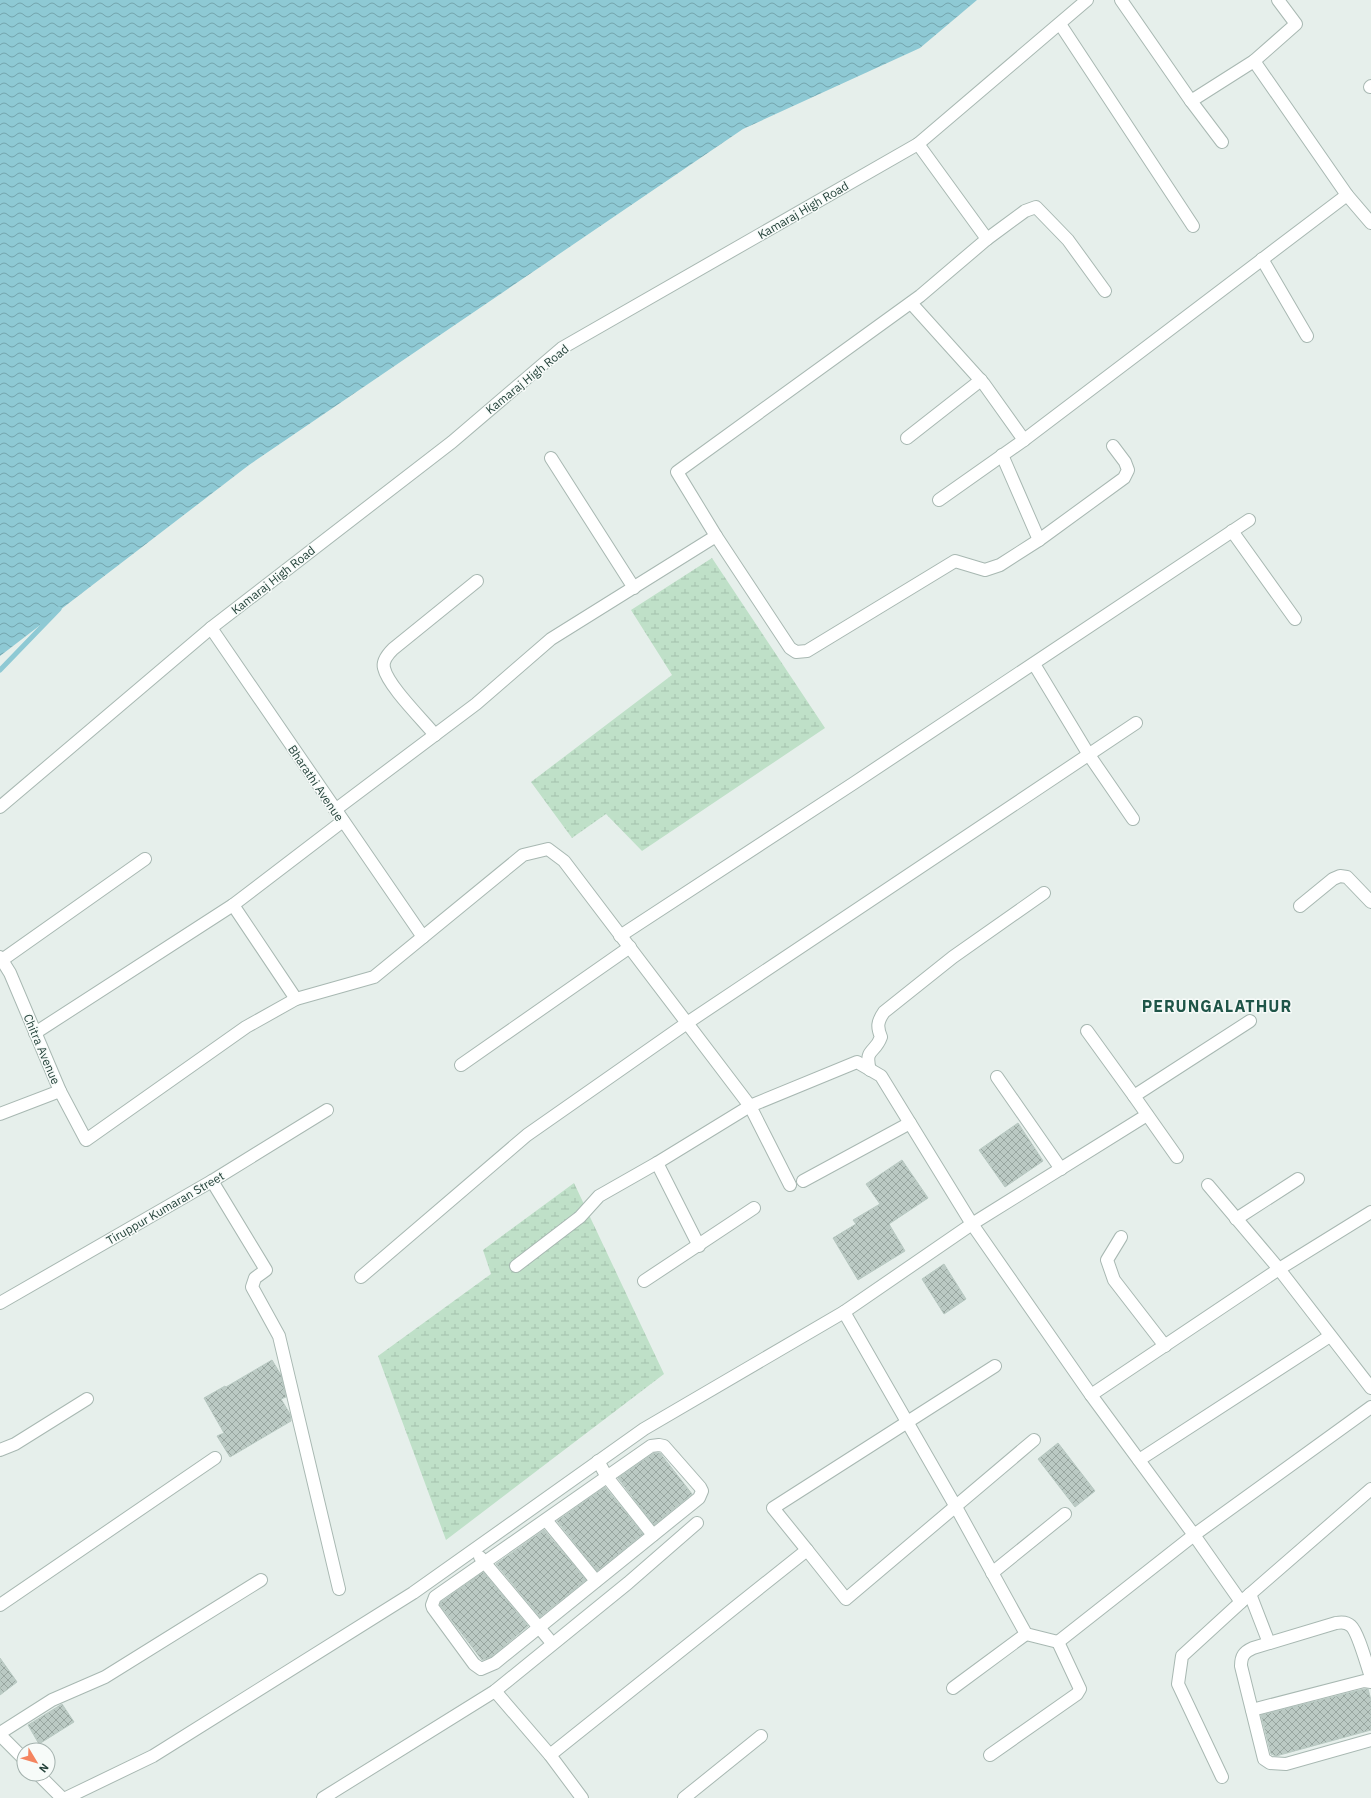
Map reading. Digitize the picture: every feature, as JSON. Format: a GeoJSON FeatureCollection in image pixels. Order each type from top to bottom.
{"type":"FeatureCollection","features":[{"type":"Feature","properties":{"kind":"street","name":"Kamaraj High Road"},"geometry":{"type":"LineString","coordinates":[[0,807],[211,628],[452,442],[562,348],[918,144],[1087,0]]}},
{"type":"Feature","properties":{"kind":"street"},"geometry":{"type":"LineString","coordinates":[[1121,0],[1191,101],[1222,142]]}},
{"type":"Feature","properties":{"kind":"street"},"geometry":{"type":"LineString","coordinates":[[1191,101],[1254,61],[1296,24],[1278,0]]}},
{"type":"Feature","properties":{"kind":"street"},"geometry":{"type":"LineString","coordinates":[[1060,24],[1193,226]]}},
{"type":"Feature","properties":{"kind":"street"},"geometry":{"type":"LineString","coordinates":[[1254,61],[1347,195],[1371,223]]}},
{"type":"Feature","properties":{"kind":"street"},"geometry":{"type":"LineString","coordinates":[[918,144],[987,239]]}},
{"type":"Feature","properties":{"kind":"street"},"geometry":{"type":"LineString","coordinates":[[939,500],[1024,440],[1347,195]]}},
{"type":"Feature","properties":{"kind":"street"},"geometry":{"type":"LineString","coordinates":[[1104,291],[1068,240],[1036,208],[1025,212],[987,239],[911,303],[677,472],[784,642],[796,652],[807,651],[955,561],[985,570],[1000,565],[1040,540],[1124,478],[1128,470],[1125,462],[1113,446]]}},
{"type":"Feature","properties":{"kind":"street"},"geometry":{"type":"LineString","coordinates":[[1262,259],[1307,336]]}},
{"type":"Feature","properties":{"kind":"street"},"geometry":{"type":"LineString","coordinates":[[911,303],[981,380],[1024,440]]}},
{"type":"Feature","properties":{"kind":"street"},"geometry":{"type":"LineString","coordinates":[[907,438],[981,380]]}},
{"type":"Feature","properties":{"kind":"street"},"geometry":{"type":"LineString","coordinates":[[1002,456],[1040,540]]}},
{"type":"Feature","properties":{"kind":"street"},"geometry":{"type":"LineString","coordinates":[[551,458],[634,588]]}},
{"type":"Feature","properties":{"kind":"street"},"geometry":{"type":"LineString","coordinates":[[620,936],[1034,664],[1249,520]]}},
{"type":"Feature","properties":{"kind":"street"},"geometry":{"type":"LineString","coordinates":[[1232,531],[1294,619]]}},
{"type":"Feature","properties":{"kind":"street"},"geometry":{"type":"LineString","coordinates":[[335,810],[476,704],[551,639],[716,536]]}},
{"type":"Feature","properties":{"kind":"street"},"geometry":{"type":"LineString","coordinates":[[435,736],[389,680],[384,667],[386,657],[393,649],[477,581]]}},
{"type":"Feature","properties":{"kind":"street","name":"Bharathi Avenue"},"geometry":{"type":"LineString","coordinates":[[211,628],[423,937]]}},
{"type":"Feature","properties":{"kind":"street"},"geometry":{"type":"LineString","coordinates":[[1034,664],[1089,755],[1133,819]]}},
{"type":"Feature","properties":{"kind":"street"},"geometry":{"type":"LineString","coordinates":[[361,1277],[527,1135],[687,1023],[1136,724]]}},
{"type":"Feature","properties":{"kind":"street"},"geometry":{"type":"LineString","coordinates":[[35,1032],[233,905],[343,821]]}},
{"type":"Feature","properties":{"kind":"street"},"geometry":{"type":"LineString","coordinates":[[233,905],[296,1000],[374,976],[523,855],[548,849],[564,861],[750,1106],[790,1185]]}},
{"type":"Feature","properties":{"kind":"street"},"geometry":{"type":"LineString","coordinates":[[1,958],[145,859]]}},
{"type":"Feature","properties":{"kind":"street"},"geometry":{"type":"LineString","coordinates":[[1300,906],[1333,879],[1340,876],[1346,878],[1371,902]]}},
{"type":"Feature","properties":{"kind":"street"},"geometry":{"type":"LineString","coordinates":[[870,1070],[867,1058],[869,1051],[878,1044],[881,1037],[878,1028],[878,1020],[884,1012],[953,957],[1044,893]]}},
{"type":"Feature","properties":{"kind":"street"},"geometry":{"type":"LineString","coordinates":[[461,1065],[630,947]]}},
{"type":"Feature","properties":{"kind":"street","name":"Chitra Avenue"},"geometry":{"type":"LineString","coordinates":[[1,958],[10,973],[60,1091],[86,1140],[246,1027],[296,1000]]}},
{"type":"Feature","properties":{"kind":"street"},"geometry":{"type":"LineString","coordinates":[[1134,1096],[1250,1021]]}},
{"type":"Feature","properties":{"kind":"street"},"geometry":{"type":"LineString","coordinates":[[1087,1031],[1177,1157]]}},
{"type":"Feature","properties":{"kind":"street"},"geometry":{"type":"LineString","coordinates":[[516,1266],[580,1217],[599,1196],[657,1163],[750,1106],[857,1062],[881,1076],[972,1224],[1090,1395],[1194,1535],[1245,1598],[1269,1643]]}},
{"type":"Feature","properties":{"kind":"street"},"geometry":{"type":"LineString","coordinates":[[997,1077],[1062,1169]]}},
{"type":"Feature","properties":{"kind":"street"},"geometry":{"type":"LineString","coordinates":[[0,1114],[60,1091]]}},
{"type":"Feature","properties":{"kind":"street","name":"Tiruppur Kumaran Street"},"geometry":{"type":"LineString","coordinates":[[0,1303],[212,1181],[328,1110]]}},
{"type":"Feature","properties":{"kind":"street"},"geometry":{"type":"LineString","coordinates":[[66,1798],[153,1756],[413,1593],[644,1429],[844,1312],[972,1224],[1147,1115]]}},
{"type":"Feature","properties":{"kind":"street"},"geometry":{"type":"LineString","coordinates":[[803,1182],[910,1123]]}},
{"type":"Feature","properties":{"kind":"street"},"geometry":{"type":"LineString","coordinates":[[657,1163],[699,1246]]}},
{"type":"Feature","properties":{"kind":"street"},"geometry":{"type":"LineString","coordinates":[[1236,1219],[1298,1179]]}},
{"type":"Feature","properties":{"kind":"street"},"geometry":{"type":"LineString","coordinates":[[212,1181],[266,1270],[255,1278],[252,1287],[279,1336],[339,1589]]}},
{"type":"Feature","properties":{"kind":"street"},"geometry":{"type":"LineString","coordinates":[[1208,1185],[1279,1269],[1371,1388]]}},
{"type":"Feature","properties":{"kind":"street"},"geometry":{"type":"LineString","coordinates":[[644,1281],[699,1246],[754,1208]]}},
{"type":"Feature","properties":{"kind":"street"},"geometry":{"type":"LineString","coordinates":[[1090,1395],[1279,1269],[1371,1212]]}},
{"type":"Feature","properties":{"kind":"street"},"geometry":{"type":"LineString","coordinates":[[1121,1237],[1107,1260],[1114,1280],[1165,1346]]}},
{"type":"Feature","properties":{"kind":"street"},"geometry":{"type":"LineString","coordinates":[[844,1312],[908,1421],[1026,1634],[1058,1642]]}},
{"type":"Feature","properties":{"kind":"street"},"geometry":{"type":"LineString","coordinates":[[1139,1460],[1330,1336]]}},
{"type":"Feature","properties":{"kind":"street"},"geometry":{"type":"LineString","coordinates":[[995,1366],[773,1508],[846,1599],[1034,1440]]}},
{"type":"Feature","properties":{"kind":"street"},"geometry":{"type":"LineString","coordinates":[[0,1450],[15,1444],[87,1399]]}},
{"type":"Feature","properties":{"kind":"street"},"geometry":{"type":"LineString","coordinates":[[1058,1642],[1194,1535],[1371,1407]]}},
{"type":"Feature","properties":{"kind":"street"},"geometry":{"type":"LineString","coordinates":[[659,1444],[664,1446],[702,1491],[699,1498],[596,1581],[490,1666],[481,1669],[474,1664],[432,1605],[438,1594],[607,1477],[652,1446],[659,1444]]}},
{"type":"Feature","properties":{"kind":"street"},"geometry":{"type":"LineString","coordinates":[[0,1605],[215,1458]]}},
{"type":"Feature","properties":{"kind":"street"},"geometry":{"type":"LineString","coordinates":[[598,1461],[607,1477],[653,1535]]}},
{"type":"Feature","properties":{"kind":"street"},"geometry":{"type":"LineString","coordinates":[[1222,1777],[1178,1684],[1182,1656],[1245,1598],[1371,1490]]}},
{"type":"Feature","properties":{"kind":"street"},"geometry":{"type":"LineString","coordinates":[[992,1573],[1065,1514]]}},
{"type":"Feature","properties":{"kind":"street"},"geometry":{"type":"LineString","coordinates":[[546,1520],[596,1581]]}},
{"type":"Feature","properties":{"kind":"street"},"geometry":{"type":"LineString","coordinates":[[323,1798],[495,1691],[552,1643],[628,1583],[697,1523]]}},
{"type":"Feature","properties":{"kind":"street"},"geometry":{"type":"LineString","coordinates":[[474,1550],[537,1627],[552,1643]]}},
{"type":"Feature","properties":{"kind":"street"},"geometry":{"type":"LineString","coordinates":[[550,1755],[807,1550]]}},
{"type":"Feature","properties":{"kind":"street"},"geometry":{"type":"LineString","coordinates":[[16,1751],[0,1734],[52,1700],[105,1677],[261,1580]]}},
{"type":"Feature","properties":{"kind":"street"},"geometry":{"type":"LineString","coordinates":[[1371,1677],[1356,1635],[1351,1626],[1344,1622],[1336,1623],[1249,1650],[1245,1652],[1241,1659],[1264,1759],[1270,1763],[1286,1764],[1371,1740]]}},
{"type":"Feature","properties":{"kind":"street"},"geometry":{"type":"LineString","coordinates":[[953,1688],[1026,1634]]}},
{"type":"Feature","properties":{"kind":"street"},"geometry":{"type":"LineString","coordinates":[[990,1755],[1077,1694],[1080,1690],[1058,1642]]}},
{"type":"Feature","properties":{"kind":"street"},"geometry":{"type":"LineString","coordinates":[[1252,1710],[1364,1681],[1371,1682]]}},
{"type":"Feature","properties":{"kind":"street"},"geometry":{"type":"LineString","coordinates":[[495,1691],[550,1755],[582,1798]]}},
{"type":"Feature","properties":{"kind":"street"},"geometry":{"type":"LineString","coordinates":[[684,1798],[761,1736]]}},
{"type":"Feature","properties":{"kind":"street"},"geometry":{"type":"LineString","coordinates":[[46,1782],[62,1798]]}},
{"type":"Feature","properties":{"kind":"green space"},"geometry":{"type":"Polygon","coordinates":[[[712,558],[825,728],[642,851],[606,814],[572,838],[531,782],[672,675],[631,610],[712,558]]]}},
{"type":"Feature","properties":{"kind":"green space"},"geometry":{"type":"Polygon","coordinates":[[[574,1183],[664,1374],[446,1540],[378,1356],[491,1274],[483,1250],[574,1183]]]}},
{"type":"Feature","properties":{"kind":"water"},"geometry":{"type":"Polygon","coordinates":[[[0,0],[977,0],[920,48],[743,129],[249,465],[0,656],[0,0]]]}},
{"type":"Feature","properties":{"kind":"building"},"geometry":{"type":"Polygon","coordinates":[[[1018,1123],[1043,1161],[1005,1187],[979,1150],[1018,1123]]]}},
{"type":"Feature","properties":{"kind":"building"},"geometry":{"type":"Polygon","coordinates":[[[902,1160],[928,1198],[889,1224],[905,1251],[858,1280],[833,1238],[856,1224],[853,1220],[880,1204],[866,1184],[902,1160]]]}},
{"type":"Feature","properties":{"kind":"building"},"geometry":{"type":"Polygon","coordinates":[[[944,1264],[966,1299],[944,1314],[922,1279],[944,1264]]]}},
{"type":"Feature","properties":{"kind":"building"},"geometry":{"type":"Polygon","coordinates":[[[272,1360],[281,1375],[286,1397],[281,1399],[290,1414],[291,1421],[230,1457],[217,1436],[224,1433],[204,1398],[272,1360]]]}},
{"type":"Feature","properties":{"kind":"building"},"geometry":{"type":"Polygon","coordinates":[[[1058,1443],[1095,1491],[1075,1507],[1038,1459],[1058,1443]]]}},
{"type":"Feature","properties":{"kind":"building"},"geometry":{"type":"Polygon","coordinates":[[[654,1453],[660,1453],[692,1494],[654,1525],[618,1478],[654,1453]]]}},
{"type":"Feature","properties":{"kind":"building"},"geometry":{"type":"Polygon","coordinates":[[[605,1487],[643,1534],[597,1571],[557,1521],[605,1487]]]}},
{"type":"Feature","properties":{"kind":"building"},"geometry":{"type":"Polygon","coordinates":[[[544,1530],[586,1580],[540,1617],[496,1564],[544,1530]]]}},
{"type":"Feature","properties":{"kind":"building"},"geometry":{"type":"Polygon","coordinates":[[[483,1572],[528,1626],[491,1657],[482,1660],[440,1605],[441,1602],[483,1572]]]}},
{"type":"Feature","properties":{"kind":"building"},"geometry":{"type":"Polygon","coordinates":[[[0,1658],[17,1682],[0,1695],[0,1658]]]}},
{"type":"Feature","properties":{"kind":"building"},"geometry":{"type":"Polygon","coordinates":[[[1368,1689],[1371,1700],[1371,1730],[1276,1756],[1271,1754],[1261,1715],[1368,1689]]]}},
{"type":"Feature","properties":{"kind":"building"},"geometry":{"type":"Polygon","coordinates":[[[62,1704],[74,1722],[42,1742],[38,1742],[28,1725],[62,1704]]]}},
{"type":"Feature","properties":{"kind":"waterway"},"geometry":{"type":"LineString","coordinates":[[0,670],[59,609]]}},
{"type":"Feature","properties":{"kind":"district","name":"PERUNGALATHUR"},"geometry":{"type":"Point","coordinates":[1217,1006]}}]}
